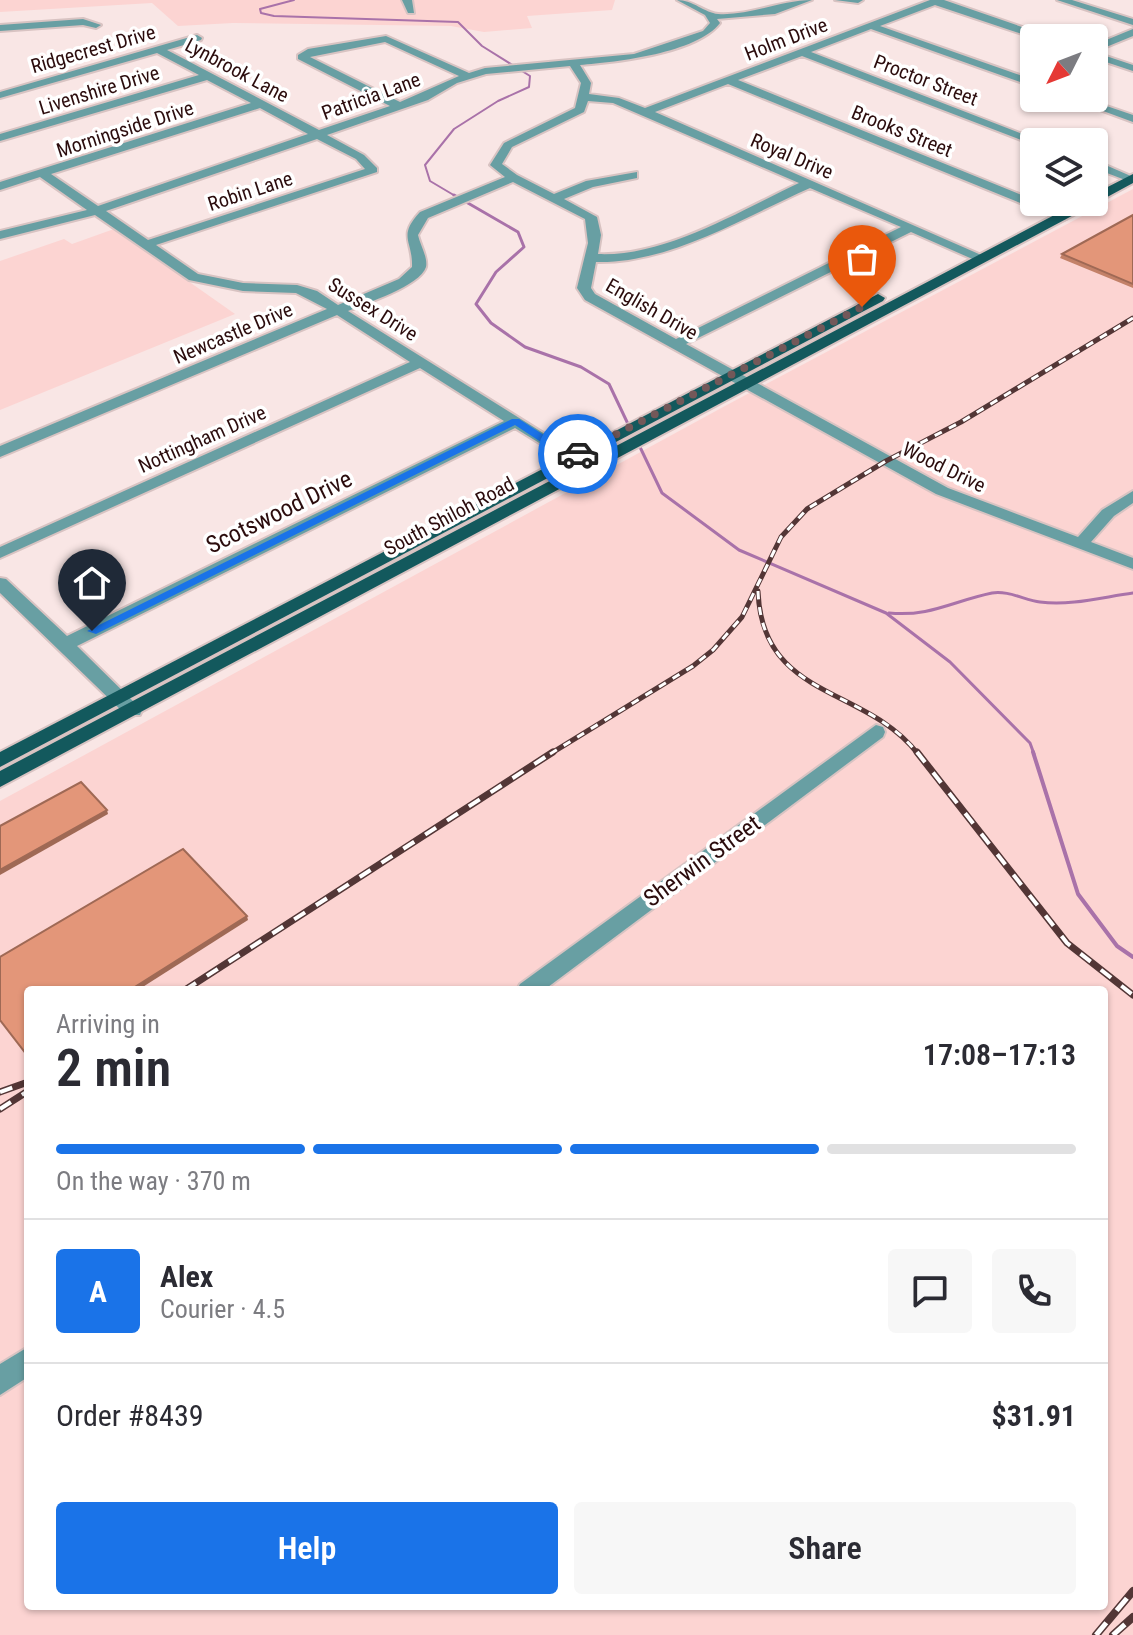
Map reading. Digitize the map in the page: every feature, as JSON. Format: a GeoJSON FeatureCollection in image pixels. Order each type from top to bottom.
{"type":"FeatureCollection","features":[{"type":"Feature","properties":{"kind":"main road"},"geometry":{"type":"LineString","coordinates":[[1108,190],[1127,177],[1133,166]]}},
{"type":"Feature","properties":{"kind":"main road","name":"South Shiloh Road"},"geometry":{"type":"LineString","coordinates":[[0,780],[126,703],[580,462],[729,375],[1043,216]]}},
{"type":"Feature","properties":{"kind":"main road","name":"South Shiloh Road"},"geometry":{"type":"LineString","coordinates":[[580,462],[746,385],[982,258],[1047,216]]}},
{"type":"Feature","properties":{"kind":"main road","name":"South Shiloh Road"},"geometry":{"type":"LineString","coordinates":[[0,760],[126,703]]}},
{"type":"Feature","properties":{"kind":"street"},"geometry":{"type":"LineString","coordinates":[[407,0],[411,11]]}},
{"type":"Feature","properties":{"kind":"street"},"geometry":{"type":"LineString","coordinates":[[682,0],[712,17],[775,11],[807,0]]}},
{"type":"Feature","properties":{"kind":"street"},"geometry":{"type":"LineString","coordinates":[[840,0],[858,0]]}},
{"type":"Feature","properties":{"kind":"street"},"geometry":{"type":"LineString","coordinates":[[1062,0],[1133,22]]}},
{"type":"Feature","properties":{"kind":"street"},"geometry":{"type":"LineString","coordinates":[[937,1],[1020,30]]}},
{"type":"Feature","properties":{"kind":"street","name":"Holm Drive"},"geometry":{"type":"LineString","coordinates":[[645,112],[937,1]]}},
{"type":"Feature","properties":{"kind":"street","name":"Patricia Lane"},"geometry":{"type":"LineString","coordinates":[[0,235],[96,211],[399,106],[468,76],[617,60],[657,51],[707,33],[714,27],[712,17]]}},
{"type":"Feature","properties":{"kind":"street"},"geometry":{"type":"LineString","coordinates":[[0,28],[83,22],[96,25]]}},
{"type":"Feature","properties":{"kind":"street"},"geometry":{"type":"LineString","coordinates":[[871,26],[1020,79]]}},
{"type":"Feature","properties":{"kind":"street"},"geometry":{"type":"LineString","coordinates":[[1108,45],[1133,32]]}},
{"type":"Feature","properties":{"kind":"street","name":"Ridgecrest Drive"},"geometry":{"type":"LineString","coordinates":[[0,95],[197,38]]}},
{"type":"Feature","properties":{"kind":"street"},"geometry":{"type":"LineString","coordinates":[[399,106],[306,60],[302,57],[304,53],[386,39],[468,76]]}},
{"type":"Feature","properties":{"kind":"street","name":"Lynbrook Lane"},"geometry":{"type":"LineString","coordinates":[[158,49],[369,163],[373,170],[368,173]]}},
{"type":"Feature","properties":{"kind":"street","name":"Proctor Street"},"geometry":{"type":"LineString","coordinates":[[801,52],[1020,136]]}},
{"type":"Feature","properties":{"kind":"street"},"geometry":{"type":"LineString","coordinates":[[1108,58],[1133,68]]}},
{"type":"Feature","properties":{"kind":"street"},"geometry":{"type":"LineString","coordinates":[[513,178],[496,165],[508,145],[580,110],[586,83],[574,64]]}},
{"type":"Feature","properties":{"kind":"street","name":"Livenshire Drive"},"geometry":{"type":"LineString","coordinates":[[0,138],[208,76]]}},
{"type":"Feature","properties":{"kind":"street","name":"Brooks Street"},"geometry":{"type":"LineString","coordinates":[[728,80],[1020,194]]}},
{"type":"Feature","properties":{"kind":"street","name":"Royal Drive"},"geometry":{"type":"LineString","coordinates":[[585,97],[615,100],[645,112],[982,258]]}},
{"type":"Feature","properties":{"kind":"street","name":"Morningside Drive"},"geometry":{"type":"LineString","coordinates":[[0,186],[260,104]]}},
{"type":"Feature","properties":{"kind":"street"},"geometry":{"type":"LineString","coordinates":[[1108,110],[1133,119]]}},
{"type":"Feature","properties":{"kind":"street"},"geometry":{"type":"LineString","coordinates":[[1108,170],[1127,177]]}},
{"type":"Feature","properties":{"kind":"street","name":"Robin Lane"},"geometry":{"type":"LineString","coordinates":[[145,245],[368,173]]}},
{"type":"Feature","properties":{"kind":"street","name":"Sussex Drive"},"geometry":{"type":"LineString","coordinates":[[43,174],[194,277],[243,287],[297,289],[339,311],[580,462]]}},
{"type":"Feature","properties":{"kind":"street"},"geometry":{"type":"LineString","coordinates":[[554,198],[590,184],[633,175]]}},
{"type":"Feature","properties":{"kind":"street","name":"English Drive"},"geometry":{"type":"LineString","coordinates":[[513,178],[591,217],[596,240],[584,288],[590,297],[746,385]]}},
{"type":"Feature","properties":{"kind":"street","name":"Newcastle Drive"},"geometry":{"type":"LineString","coordinates":[[0,452],[339,311],[413,276],[419,268],[420,258],[412,243],[412,226],[424,215],[513,178]]}},
{"type":"Feature","properties":{"kind":"street"},"geometry":{"type":"LineString","coordinates":[[590,258],[621,259],[661,250],[810,183]]}},
{"type":"Feature","properties":{"kind":"street"},"geometry":{"type":"LineString","coordinates":[[674,345],[911,227]]}},
{"type":"Feature","properties":{"kind":"street","name":"Nottingham Drive"},"geometry":{"type":"LineString","coordinates":[[0,553],[421,362]]}},
{"type":"Feature","properties":{"kind":"street","name":"Wood Drive"},"geometry":{"type":"LineString","coordinates":[[746,385],[942,491],[1133,564]]}},
{"type":"Feature","properties":{"kind":"street","name":"Scotswood Drive"},"geometry":{"type":"LineString","coordinates":[[64,645],[516,421]]}},
{"type":"Feature","properties":{"kind":"street"},"geometry":{"type":"LineString","coordinates":[[1080,545],[1108,513],[1133,496]]}},
{"type":"Feature","properties":{"kind":"street"},"geometry":{"type":"LineString","coordinates":[[0,583],[126,703]]}},
{"type":"Feature","properties":{"kind":"street","name":"Sherwin Street"},"geometry":{"type":"LineString","coordinates":[[533,986],[876,732]]}},
{"type":"Feature","properties":{"kind":"street"},"geometry":{"type":"LineString","coordinates":[[0,1381],[24,1363]]}},
{"type":"Feature","properties":{"kind":"shaded area"},"geometry":{"type":"Polygon","coordinates":[[[0,0],[615,0],[612,10],[527,16],[532,28],[484,32],[451,26],[233,23],[178,26],[152,3],[0,12],[0,0]]]}},
{"type":"Feature","properties":{"kind":"shaded area"},"geometry":{"type":"Polygon","coordinates":[[[1133,189],[1133,1635],[0,1635],[0,801],[725,406],[1082,216],[1108,216],[1108,202],[1133,189]]]}},
{"type":"Feature","properties":{"kind":"shaded area"},"geometry":{"type":"Polygon","coordinates":[[[114,229],[235,314],[0,410],[0,261],[64,239],[72,244],[114,229]]]}},
{"type":"Feature","properties":{"kind":"building"},"geometry":{"type":"Polygon","coordinates":[[[1133,215],[1133,284],[1062,254],[1133,215]]]}},
{"type":"Feature","properties":{"kind":"building"},"geometry":{"type":"Polygon","coordinates":[[[81,782],[107,810],[0,870],[0,826],[81,782]]]}},
{"type":"Feature","properties":{"kind":"building"},"geometry":{"type":"Polygon","coordinates":[[[183,849],[247,916],[136,986],[24,986],[24,1051],[0,1020],[0,957],[183,849]]]}},
{"type":"Feature","properties":{"kind":"waterway"},"geometry":{"type":"LineString","coordinates":[[294,0],[260,9],[261,13],[274,16],[458,22],[482,46],[530,76],[529,87],[498,101],[454,129],[425,165],[430,181],[457,197]]}},
{"type":"Feature","properties":{"kind":"waterway"},"geometry":{"type":"LineString","coordinates":[[454,195],[518,232],[524,247],[496,272],[476,304],[491,323],[525,347],[581,367],[609,384],[628,424]]}},
{"type":"Feature","properties":{"kind":"waterway"},"geometry":{"type":"LineString","coordinates":[[639,445],[662,493],[739,550],[886,613],[950,662],[1030,743],[1034,754]]}},
{"type":"Feature","properties":{"kind":"waterway"},"geometry":{"type":"LineString","coordinates":[[889,613],[929,611],[998,592],[1052,603],[1133,593]]}},
{"type":"Feature","properties":{"kind":"waterway"},"geometry":{"type":"LineString","coordinates":[[1033,752],[1078,894],[1117,946],[1133,957]]}},
{"type":"Feature","properties":{"kind":"railway"},"geometry":{"type":"LineString","coordinates":[[550,754],[693,666],[713,650],[742,617],[781,537],[807,509],[886,461],[961,422],[1133,318]]}},
{"type":"Feature","properties":{"kind":"railway"},"geometry":{"type":"LineString","coordinates":[[758,591],[764,626],[777,653],[796,672],[820,688],[896,732],[918,754]]}},
{"type":"Feature","properties":{"kind":"railway"},"geometry":{"type":"LineString","coordinates":[[191,986],[553,752]]}},
{"type":"Feature","properties":{"kind":"railway"},"geometry":{"type":"LineString","coordinates":[[917,752],[1067,943],[1133,995]]}},
{"type":"Feature","properties":{"kind":"railway"},"geometry":{"type":"LineString","coordinates":[[0,1092],[24,1083]]}},
{"type":"Feature","properties":{"kind":"railway"},"geometry":{"type":"LineString","coordinates":[[0,1109],[24,1094]]}},
{"type":"Feature","properties":{"kind":"railway"},"geometry":{"type":"LineString","coordinates":[[1096,1635],[1133,1591]]}},
{"type":"Feature","properties":{"kind":"railway"},"geometry":{"type":"LineString","coordinates":[[1113,1635],[1133,1617]]}},
{"type":"Feature","properties":{"kind":"way so far"},"geometry":{"type":"LineString","coordinates":[[578,454],[862,307]]}},
{"type":"Feature","properties":{"kind":"route"},"geometry":{"type":"LineString","coordinates":[[92,631],[516,421],[572,457],[578,454]]}}]}
